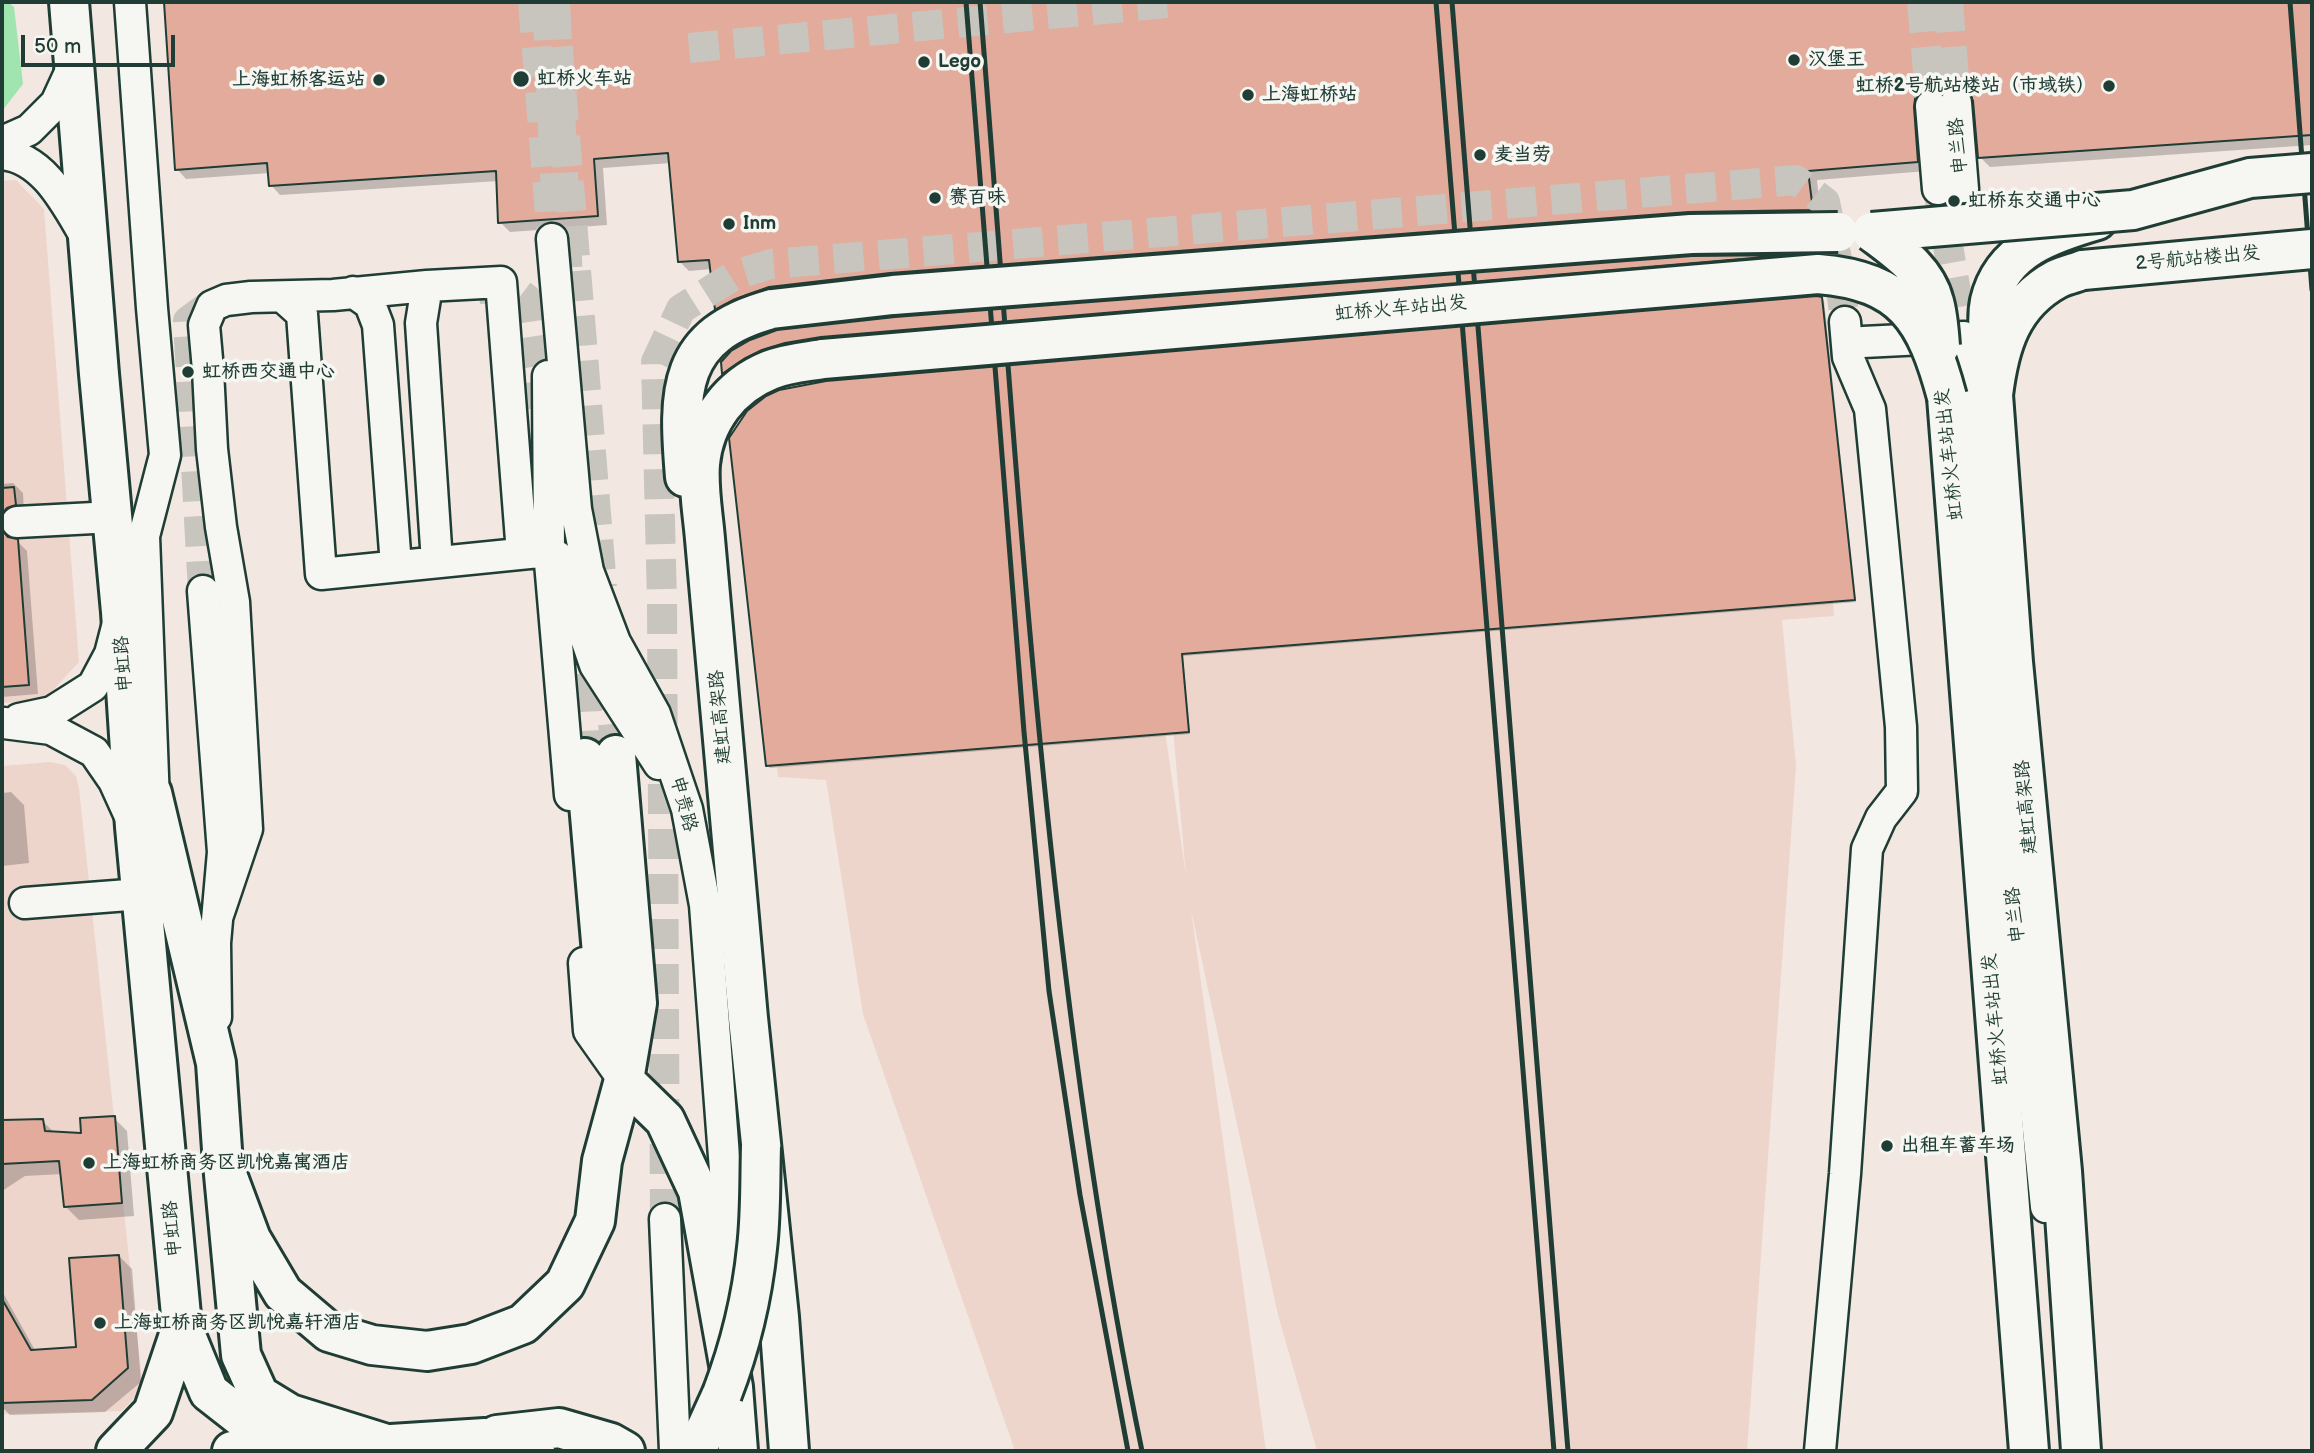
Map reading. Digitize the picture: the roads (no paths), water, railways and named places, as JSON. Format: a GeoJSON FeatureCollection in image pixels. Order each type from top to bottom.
{"type":"FeatureCollection","features":[{"type":"Feature","properties":{"kind":"main road","name":"申虹路"},"geometry":{"type":"LineString","coordinates":[[69,2],[127,696],[145,814],[141,894],[182,1326],[209,1392],[269,1439],[330,1450]]}},
{"type":"Feature","properties":{"kind":"main road"},"geometry":{"type":"LineString","coordinates":[[1993,395],[1990,302],[2006,265],[2025,250],[2063,230],[2133,209],[2250,178],[2312,173]]}},
{"type":"Feature","properties":{"kind":"main road"},"geometry":{"type":"LineString","coordinates":[[705,539],[687,495],[681,408],[687,376],[699,354],[719,332],[735,322],[772,309],[893,295],[1691,233],[1872,232],[2133,209]]}},
{"type":"Feature","properties":{"kind":"main road"},"geometry":{"type":"LineString","coordinates":[[1872,232],[1908,260],[1924,279],[1934,300],[1947,397]]}},
{"type":"Feature","properties":{"kind":"main road","name":"2号航站楼出发"},"geometry":{"type":"LineString","coordinates":[[2083,270],[2312,249]]}},
{"type":"Feature","properties":{"kind":"main road","name":"建虹高架路"},"geometry":{"type":"LineString","coordinates":[[2078,1384],[2062,1171],[2013,662],[1993,395],[1997,361],[2006,334],[2019,310],[2057,279],[2083,270]]}},
{"type":"Feature","properties":{"kind":"main road","name":"虹桥火车站出发"},"geometry":{"type":"LineString","coordinates":[[823,359],[1818,274],[1848,277],[1873,285],[1896,298],[1913,316],[1927,337],[1936,357],[1947,397],[2029,1451]]}},
{"type":"Feature","properties":{"kind":"main road","name":"建虹高架路"},"geometry":{"type":"LineString","coordinates":[[761,1146],[700,464],[711,421],[722,404],[737,391],[769,370],[823,359]]}},
{"type":"Feature","properties":{"kind":"main road"},"geometry":{"type":"LineString","coordinates":[[223,1164],[251,1239],[283,1293],[329,1332],[372,1345],[427,1351],[471,1344],[523,1324],[565,1284],[595,1221],[602,1161],[624,1080],[637,1003],[600,757]]}},
{"type":"Feature","properties":{"kind":"main road"},"geometry":{"type":"LineString","coordinates":[[145,814],[216,1063],[241,1355],[259,1395],[290,1414],[386,1444]]}},
{"type":"Feature","properties":{"kind":"main road","name":"申贵路"},"geometry":{"type":"LineString","coordinates":[[624,1080],[665,1120],[698,1191],[733,1387],[738,1451]]}},
{"type":"Feature","properties":{"kind":"main road"},"geometry":{"type":"LineString","coordinates":[[696,1451],[735,1360],[746,1321],[757,1248],[761,1146]]}},
{"type":"Feature","properties":{"kind":"main road"},"geometry":{"type":"LineString","coordinates":[[761,1146],[789,1451]]}},
{"type":"Feature","properties":{"kind":"main road","name":"申虹路"},"geometry":{"type":"LineString","coordinates":[[116,1451],[153,1412],[182,1326]]}},
{"type":"Feature","properties":{"kind":"main road"},"geometry":{"type":"LineString","coordinates":[[2078,1384],[2081,1451]]}},
{"type":"Feature","properties":{"kind":"main road"},"geometry":{"type":"LineString","coordinates":[[2078,1384],[2088,1451]]}},
{"type":"Feature","properties":{"kind":"main road"},"geometry":{"type":"LineString","coordinates":[[232,1451],[330,1450],[485,1438],[513,1432],[559,1428],[611,1443],[625,1451]]}},
{"type":"Feature","properties":{"kind":"main road"},"geometry":{"type":"LineString","coordinates":[[485,1438],[535,1451]]}},
{"type":"Feature","properties":{"kind":"street"},"geometry":{"type":"LineString","coordinates":[[130,2],[165,455],[144,536],[145,814]]}},
{"type":"Feature","properties":{"kind":"street"},"geometry":{"type":"LineString","coordinates":[[2,142],[29,131],[56,103],[74,64]]}},
{"type":"Feature","properties":{"kind":"street","name":"申兰路"},"geometry":{"type":"LineString","coordinates":[[1943,104],[1951,189]]}},
{"type":"Feature","properties":{"kind":"street"},"geometry":{"type":"LineString","coordinates":[[2,154],[32,164],[59,193],[89,244]]}},
{"type":"Feature","properties":{"kind":"street","name":"申贵路"},"geometry":{"type":"LineString","coordinates":[[536,552],[547,403],[552,239],[576,509],[588,571],[615,642],[655,713],[687,809],[705,905],[729,1223],[733,1387]]}},
{"type":"Feature","properties":{"kind":"street"},"geometry":{"type":"LineString","coordinates":[[218,915],[247,829],[234,602],[221,527],[212,449],[204,325],[212,306],[226,300],[251,297],[501,282],[536,552],[589,1031],[624,1080]]}},
{"type":"Feature","properties":{"kind":"street"},"geometry":{"type":"LineString","coordinates":[[427,286],[421,323],[437,562]]}},
{"type":"Feature","properties":{"kind":"street"},"geometry":{"type":"LineString","coordinates":[[353,292],[370,304],[378,325],[396,566]]}},
{"type":"Feature","properties":{"kind":"street"},"geometry":{"type":"LineString","coordinates":[[283,297],[303,314],[321,574],[536,552],[558,556],[595,665],[687,809]]}},
{"type":"Feature","properties":{"kind":"street","name":"申兰路"},"geometry":{"type":"LineString","coordinates":[[1820,1451],[1845,1174],[1867,849],[1881,818],[1902,791],[1901,727],[1870,409],[1848,356],[1854,332],[1964,337],[2008,837],[2072,1451]]}},
{"type":"Feature","properties":{"kind":"street"},"geometry":{"type":"LineString","coordinates":[[17,522],[113,517]]}},
{"type":"Feature","properties":{"kind":"street"},"geometry":{"type":"LineString","coordinates":[[203,591],[223,852],[215,943],[216,1063]]}},
{"type":"Feature","properties":{"kind":"street"},"geometry":{"type":"LineString","coordinates":[[3,723],[52,712],[93,686],[110,654],[121,612]]}},
{"type":"Feature","properties":{"kind":"street"},"geometry":{"type":"LineString","coordinates":[[3,723],[51,729],[94,752],[114,781],[145,814]]}},
{"type":"Feature","properties":{"kind":"street"},"geometry":{"type":"LineString","coordinates":[[25,903],[141,894]]}},
{"type":"Feature","properties":{"kind":"street"},"geometry":{"type":"LineString","coordinates":[[665,1219],[675,1451]]}},
{"type":"Feature","properties":{"kind":"street"},"geometry":{"type":"LineString","coordinates":[[669,1335],[687,1451]]}},
{"type":"Feature","properties":{"kind":"tunnel"},"geometry":{"type":"LineString","coordinates":[[533,2],[552,239]]}},
{"type":"Feature","properties":{"kind":"tunnel"},"geometry":{"type":"LineString","coordinates":[[551,2],[564,281]]}},
{"type":"Feature","properties":{"kind":"tunnel"},"geometry":{"type":"LineString","coordinates":[[554,2],[602,587]]}},
{"type":"Feature","properties":{"kind":"tunnel"},"geometry":{"type":"LineString","coordinates":[[689,48],[1178,2]]}},
{"type":"Feature","properties":{"kind":"tunnel"},"geometry":{"type":"LineString","coordinates":[[1922,2],[1931,106]]}},
{"type":"Feature","properties":{"kind":"tunnel"},"geometry":{"type":"LineString","coordinates":[[1948,2],[1956,103]]}},
{"type":"Feature","properties":{"kind":"tunnel"},"geometry":{"type":"LineString","coordinates":[[665,1219],[662,601],[656,362],[681,309],[735,275],[771,264],[1796,180],[1825,202],[1838,264],[1845,322]]}},
{"type":"Feature","properties":{"kind":"tunnel"},"geometry":{"type":"LineString","coordinates":[[1938,189],[1964,337]]}},
{"type":"Feature","properties":{"kind":"tunnel"},"geometry":{"type":"LineString","coordinates":[[479,289],[511,287],[527,299],[543,407]]}},
{"type":"Feature","properties":{"kind":"tunnel"},"geometry":{"type":"LineString","coordinates":[[203,591],[188,321],[207,307],[227,306]]}},
{"type":"Feature","properties":{"kind":"tunnel"},"geometry":{"type":"LineString","coordinates":[[578,617],[585,758]]}},
{"type":"Feature","properties":{"kind":"tunnel"},"geometry":{"type":"LineString","coordinates":[[609,679],[616,755]]}},
{"type":"Feature","properties":{"kind":"railway"},"geometry":{"type":"LineString","coordinates":[[966,2],[1024,732],[1049,991],[1080,1195],[1128,1451]]}},
{"type":"Feature","properties":{"kind":"railway"},"geometry":{"type":"LineString","coordinates":[[980,2],[1023,547],[1058,911],[1081,1091],[1109,1272],[1142,1451]]}},
{"type":"Feature","properties":{"kind":"railway"},"geometry":{"type":"LineString","coordinates":[[1436,2],[1554,1451]]}},
{"type":"Feature","properties":{"kind":"railway"},"geometry":{"type":"LineString","coordinates":[[1452,2],[1568,1451]]}},
{"type":"Feature","properties":{"kind":"railway"},"geometry":{"type":"LineString","coordinates":[[2290,2],[2312,290]]}},
{"type":"Feature","properties":{"kind":"place","name":"汉堡王"},"geometry":{"type":"Point","coordinates":[1794,60]}},
{"type":"Feature","properties":{"kind":"place","name":"Lego"},"geometry":{"type":"Point","coordinates":[924,62]}},
{"type":"Feature","properties":{"kind":"place","name":"虹桥火车站"},"geometry":{"type":"Point","coordinates":[521,79]}},
{"type":"Feature","properties":{"kind":"place","name":"上海虹桥客运站"},"geometry":{"type":"Point","coordinates":[379,80]}},
{"type":"Feature","properties":{"kind":"place","name":"虹桥2号航站楼站（市域铁）"},"geometry":{"type":"Point","coordinates":[2109,86]}},
{"type":"Feature","properties":{"kind":"place","name":"上海虹桥站"},"geometry":{"type":"Point","coordinates":[1248,95]}},
{"type":"Feature","properties":{"kind":"place","name":"麦当劳"},"geometry":{"type":"Point","coordinates":[1480,155]}},
{"type":"Feature","properties":{"kind":"place","name":"赛百味"},"geometry":{"type":"Point","coordinates":[935,198]}},
{"type":"Feature","properties":{"kind":"place","name":"虹桥东交通中心"},"geometry":{"type":"Point","coordinates":[1954,201]}},
{"type":"Feature","properties":{"kind":"place","name":"Inm"},"geometry":{"type":"Point","coordinates":[729,224]}},
{"type":"Feature","properties":{"kind":"place","name":"虹桥西交通中心"},"geometry":{"type":"Point","coordinates":[188,372]}},
{"type":"Feature","properties":{"kind":"place","name":"出租车蓄车场"},"geometry":{"type":"Point","coordinates":[1887,1146]}},
{"type":"Feature","properties":{"kind":"place","name":"上海虹桥商务区凯悦嘉寓酒店"},"geometry":{"type":"Point","coordinates":[89,1163]}},
{"type":"Feature","properties":{"kind":"place","name":"上海虹桥商务区凯悦嘉轩酒店"},"geometry":{"type":"Point","coordinates":[100,1323]}}]}
